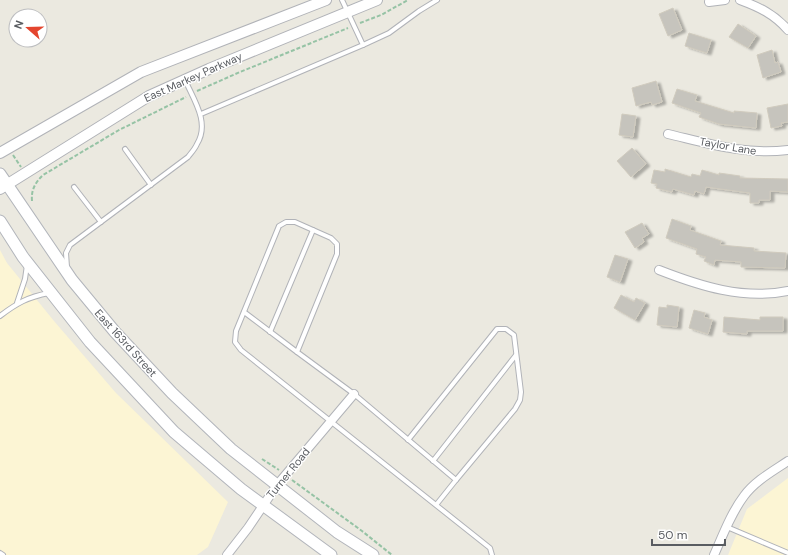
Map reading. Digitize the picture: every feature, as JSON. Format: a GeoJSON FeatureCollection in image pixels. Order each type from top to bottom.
{"type":"FeatureCollection","features":[{"type":"Feature","properties":{"kind":"main road","name":"East 163rd Street"},"geometry":{"type":"LineString","coordinates":[[0,174],[4,187],[67,273],[115,332],[172,393],[231,449],[337,532],[373,555]]}},
{"type":"Feature","properties":{"kind":"main road"},"geometry":{"type":"LineString","coordinates":[[0,221],[27,262],[90,342],[174,432],[241,489],[331,555]]}},
{"type":"Feature","properties":{"kind":"street","name":"East Markey Parkway"},"geometry":{"type":"LineString","coordinates":[[4,150],[141,72],[326,0]]}},
{"type":"Feature","properties":{"kind":"street","name":"East Markey Parkway"},"geometry":{"type":"LineString","coordinates":[[4,187],[149,96],[377,0]]}},
{"type":"Feature","properties":{"kind":"street"},"geometry":{"type":"LineString","coordinates":[[709,2],[725,0]]}},
{"type":"Feature","properties":{"kind":"street"},"geometry":{"type":"LineString","coordinates":[[740,0],[764,9],[776,17],[788,30]]}},
{"type":"Feature","properties":{"kind":"street","name":"Taylor Lane"},"geometry":{"type":"LineString","coordinates":[[668,134],[748,152],[788,150]]}},
{"type":"Feature","properties":{"kind":"street"},"geometry":{"type":"LineString","coordinates":[[659,270],[702,286],[742,293],[788,291]]}},
{"type":"Feature","properties":{"kind":"street","name":"Turner Road"},"geometry":{"type":"LineString","coordinates":[[227,555],[265,507],[285,475],[354,394]]}},
{"type":"Feature","properties":{"kind":"street"},"geometry":{"type":"LineString","coordinates":[[714,555],[744,496],[758,482],[788,461]]}},
{"type":"Feature","properties":{"kind":"lane"},"geometry":{"type":"LineString","coordinates":[[342,0],[355,25],[363,45]]}},
{"type":"Feature","properties":{"kind":"lane"},"geometry":{"type":"LineString","coordinates":[[201,114],[389,33],[437,0]]}},
{"type":"Feature","properties":{"kind":"lane"},"geometry":{"type":"LineString","coordinates":[[67,273],[66,253],[70,245],[188,157],[198,143],[203,127],[201,114],[185,80]]}},
{"type":"Feature","properties":{"kind":"lane"},"geometry":{"type":"LineString","coordinates":[[125,149],[151,185]]}},
{"type":"Feature","properties":{"kind":"lane"},"geometry":{"type":"LineString","coordinates":[[74,187],[100,222]]}},
{"type":"Feature","properties":{"kind":"lane"},"geometry":{"type":"LineString","coordinates":[[297,352],[337,254],[336,244],[331,238],[295,222],[286,222],[279,226],[236,331],[235,342],[241,350],[490,548],[492,555]]}},
{"type":"Feature","properties":{"kind":"lane"},"geometry":{"type":"LineString","coordinates":[[270,332],[313,230]]}},
{"type":"Feature","properties":{"kind":"lane"},"geometry":{"type":"LineString","coordinates":[[17,303],[25,279],[27,262]]}},
{"type":"Feature","properties":{"kind":"lane"},"geometry":{"type":"LineString","coordinates":[[0,316],[17,303],[36,295],[51,293]]}},
{"type":"Feature","properties":{"kind":"lane"},"geometry":{"type":"LineString","coordinates":[[244,312],[354,394],[456,480]]}},
{"type":"Feature","properties":{"kind":"lane"},"geometry":{"type":"LineString","coordinates":[[408,440],[497,329],[506,329],[514,335],[521,392],[520,400],[515,409],[436,506]]}},
{"type":"Feature","properties":{"kind":"lane"},"geometry":{"type":"LineString","coordinates":[[433,461],[516,355]]}},
{"type":"Feature","properties":{"kind":"lane"},"geometry":{"type":"LineString","coordinates":[[727,527],[788,553]]}},
{"type":"Feature","properties":{"kind":"path"},"geometry":{"type":"LineString","coordinates":[[32,201],[31,195],[34,186],[42,175],[119,130],[240,72],[380,15],[408,0]]}},
{"type":"Feature","properties":{"kind":"path"},"geometry":{"type":"LineString","coordinates":[[4,150],[25,174]]}},
{"type":"Feature","properties":{"kind":"path"},"geometry":{"type":"LineString","coordinates":[[260,458],[362,531],[392,555]]}},
{"type":"Feature","properties":{"kind":"shaded area"},"geometry":{"type":"Polygon","coordinates":[[[0,250],[7,263],[54,321],[116,393],[228,502],[208,547],[197,555],[0,555],[0,250]]]}},
{"type":"Feature","properties":{"kind":"shaded area"},"geometry":{"type":"Polygon","coordinates":[[[788,478],[788,555],[728,555],[747,509],[788,478]]]}},
{"type":"Feature","properties":{"kind":"building"},"geometry":{"type":"Polygon","coordinates":[[[673,8],[682,30],[668,36],[659,14],[673,8]]]}},
{"type":"Feature","properties":{"kind":"building"},"geometry":{"type":"Polygon","coordinates":[[[738,24],[756,36],[748,48],[729,37],[738,24]]]}},
{"type":"Feature","properties":{"kind":"building"},"geometry":{"type":"Polygon","coordinates":[[[689,33],[711,40],[707,53],[685,46],[689,33]]]}},
{"type":"Feature","properties":{"kind":"building"},"geometry":{"type":"Polygon","coordinates":[[[772,50],[775,63],[778,62],[781,72],[763,78],[757,55],[772,50]]]}},
{"type":"Feature","properties":{"kind":"building"},"geometry":{"type":"Polygon","coordinates":[[[656,81],[662,102],[652,105],[651,102],[636,106],[632,88],[656,81]]]}},
{"type":"Feature","properties":{"kind":"building"},"geometry":{"type":"Polygon","coordinates":[[[677,89],[697,95],[695,101],[734,113],[734,111],[757,113],[756,128],[719,124],[699,117],[701,113],[672,103],[677,89]]]}},
{"type":"Feature","properties":{"kind":"building"},"geometry":{"type":"Polygon","coordinates":[[[788,104],[788,122],[781,123],[782,126],[771,128],[767,108],[788,104]]]}},
{"type":"Feature","properties":{"kind":"building"},"geometry":{"type":"Polygon","coordinates":[[[622,114],[636,116],[633,137],[619,135],[622,114]]]}},
{"type":"Feature","properties":{"kind":"building"},"geometry":{"type":"Polygon","coordinates":[[[632,148],[646,164],[631,177],[617,161],[632,148]]]}},
{"type":"Feature","properties":{"kind":"building"},"geometry":{"type":"Polygon","coordinates":[[[665,169],[691,177],[692,174],[700,176],[702,170],[719,175],[719,173],[740,176],[740,178],[788,179],[788,192],[770,191],[770,200],[759,200],[759,203],[750,203],[750,193],[706,187],[704,194],[695,191],[694,195],[673,189],[672,192],[656,188],[657,184],[651,183],[654,170],[665,172],[665,169]]]}},
{"type":"Feature","properties":{"kind":"building"},"geometry":{"type":"Polygon","coordinates":[[[672,219],[691,226],[690,230],[721,241],[720,245],[754,248],[754,251],[786,253],[785,268],[741,267],[741,262],[715,260],[714,265],[704,261],[706,257],[696,254],[697,249],[666,238],[672,219]]]}},
{"type":"Feature","properties":{"kind":"building"},"geometry":{"type":"Polygon","coordinates":[[[642,223],[649,234],[642,238],[644,242],[635,248],[625,232],[642,223]]]}},
{"type":"Feature","properties":{"kind":"building"},"geometry":{"type":"Polygon","coordinates":[[[615,255],[628,259],[620,282],[607,277],[615,255]]]}},
{"type":"Feature","properties":{"kind":"building"},"geometry":{"type":"Polygon","coordinates":[[[621,295],[634,302],[636,298],[645,303],[635,320],[614,308],[621,295]]]}},
{"type":"Feature","properties":{"kind":"building"},"geometry":{"type":"Polygon","coordinates":[[[667,305],[679,307],[677,327],[657,325],[659,307],[667,308],[667,305]]]}},
{"type":"Feature","properties":{"kind":"building"},"geometry":{"type":"Polygon","coordinates":[[[694,310],[705,313],[704,317],[712,320],[708,334],[689,328],[694,310]]]}},
{"type":"Feature","properties":{"kind":"building"},"geometry":{"type":"Polygon","coordinates":[[[724,317],[760,320],[760,317],[783,317],[783,331],[747,331],[747,334],[723,332],[724,317]]]}}]}
